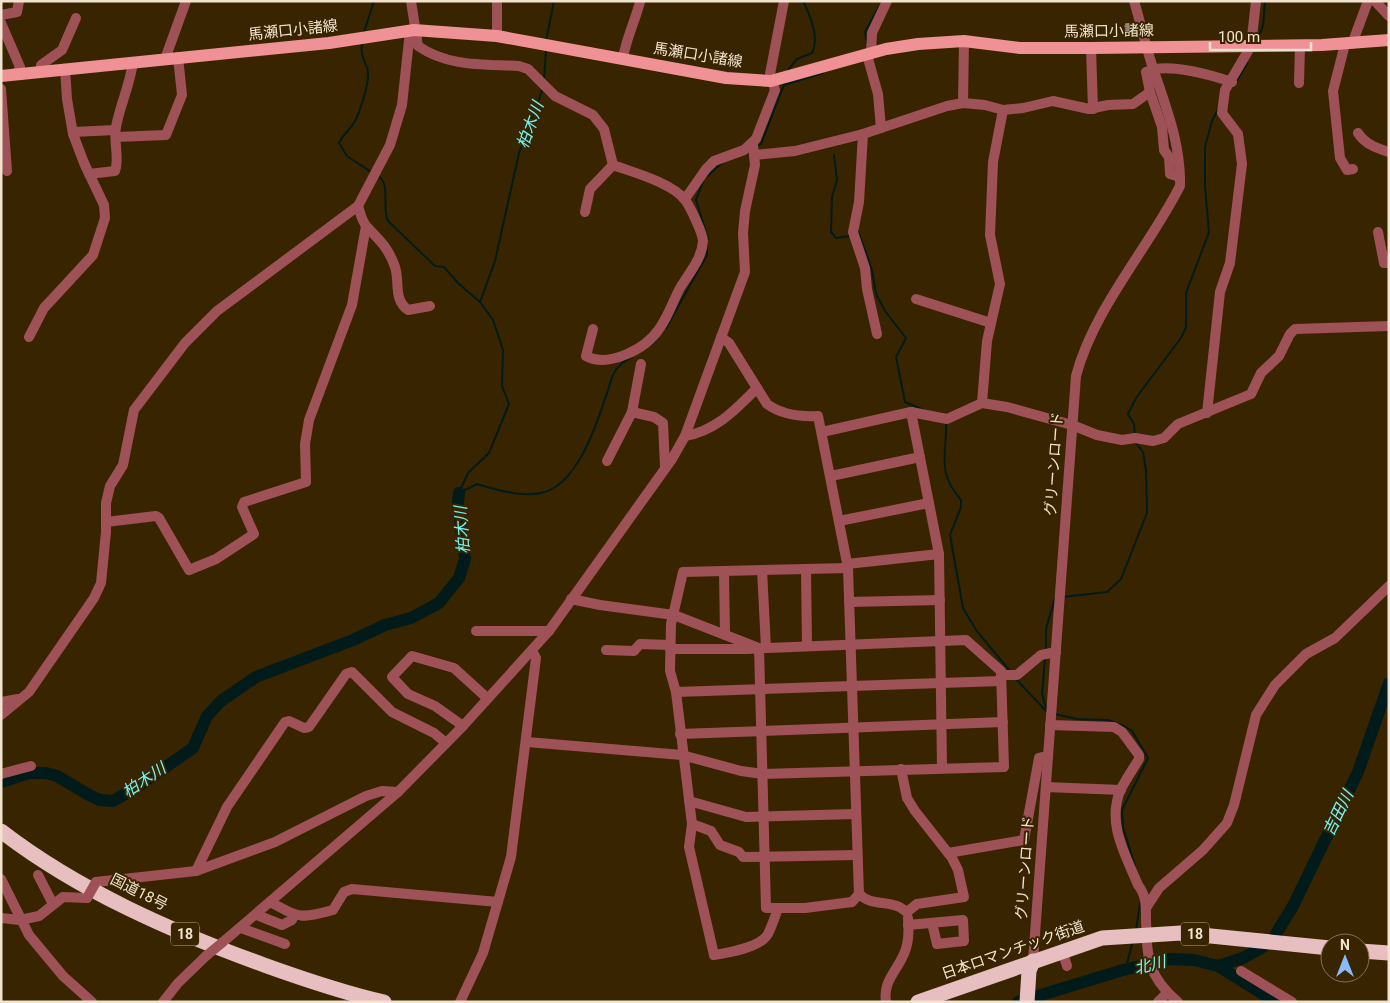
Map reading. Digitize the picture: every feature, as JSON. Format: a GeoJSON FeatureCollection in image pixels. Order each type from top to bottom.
{"type":"FeatureCollection","features":[{"type":"Feature","properties":{"kind":"highway","name":"国道18号"},"geometry":{"type":"LineString","coordinates":[[1,831],[62,871],[117,902],[206,944],[298,977],[382,1001]]}},
{"type":"Feature","properties":{"kind":"highway","name":"日本ロマンチック街道"},"geometry":{"type":"LineString","coordinates":[[918,1002],[1062,950],[1102,938],[1147,934],[1206,935],[1320,947]]}},
{"type":"Feature","properties":{"kind":"highway"},"geometry":{"type":"LineString","coordinates":[[1370,952],[1389,953]]}},
{"type":"Feature","properties":{"kind":"highway"},"geometry":{"type":"LineString","coordinates":[[1027,1002],[1033,961]]}},
{"type":"Feature","properties":{"kind":"highway"},"geometry":{"type":"LineString","coordinates":[[1031,984],[1034,1002]]}},
{"type":"Feature","properties":{"kind":"main road","name":"馬瀬口小諸線"},"geometry":{"type":"LineString","coordinates":[[1,76],[329,43],[412,31],[497,36],[726,78],[771,81],[886,49],[918,44],[964,41],[1020,48],[1090,48],[1349,44],[1389,40]]}},
{"type":"Feature","properties":{"kind":"street"},"geometry":{"type":"LineString","coordinates":[[1,15],[17,12],[19,1]]}},
{"type":"Feature","properties":{"kind":"street"},"geometry":{"type":"LineString","coordinates":[[165,59],[186,1]]}},
{"type":"Feature","properties":{"kind":"street"},"geometry":{"type":"LineString","coordinates":[[1,715],[29,692],[94,598],[101,583],[106,503],[110,486],[123,465],[134,410],[185,343],[217,312],[358,206],[390,144],[402,105],[412,31],[411,1]]}},
{"type":"Feature","properties":{"kind":"street"},"geometry":{"type":"LineString","coordinates":[[497,1],[497,36]]}},
{"type":"Feature","properties":{"kind":"street"},"geometry":{"type":"LineString","coordinates":[[163,1002],[178,983],[206,956],[398,792],[463,726],[549,631],[665,468],[685,436],[745,272],[745,211],[754,177],[753,144],[773,100],[775,90],[770,74],[784,1]]}},
{"type":"Feature","properties":{"kind":"street"},"geometry":{"type":"LineString","coordinates":[[881,128],[878,94],[869,55],[872,32],[887,1]]}},
{"type":"Feature","properties":{"kind":"street","name":"グリーンロード"},"geometry":{"type":"LineString","coordinates":[[1033,961],[1076,376],[1082,355],[1095,327],[1170,206],[1180,186],[1181,162],[1174,131],[1153,69],[1134,1]]}},
{"type":"Feature","properties":{"kind":"street"},"geometry":{"type":"LineString","coordinates":[[1207,413],[1220,292],[1230,263],[1242,164],[1238,134],[1222,112],[1225,90],[1232,82],[1251,46],[1256,1]]}},
{"type":"Feature","properties":{"kind":"street"},"geometry":{"type":"LineString","coordinates":[[1353,168],[1348,170],[1340,158],[1333,91],[1349,44],[1368,1]]}},
{"type":"Feature","properties":{"kind":"street"},"geometry":{"type":"LineString","coordinates":[[1375,1],[1389,16]]}},
{"type":"Feature","properties":{"kind":"street"},"geometry":{"type":"LineString","coordinates":[[623,58],[626,42],[632,30],[640,2]]}},
{"type":"Feature","properties":{"kind":"street"},"geometry":{"type":"LineString","coordinates":[[42,71],[41,65],[62,50],[76,18]]}},
{"type":"Feature","properties":{"kind":"street"},"geometry":{"type":"LineString","coordinates":[[1,23],[20,67],[17,74]]}},
{"type":"Feature","properties":{"kind":"street"},"geometry":{"type":"LineString","coordinates":[[412,31],[418,46],[438,58],[457,62],[519,66],[528,70],[555,96],[593,115],[604,129],[613,164]]}},
{"type":"Feature","properties":{"kind":"street"},"geometry":{"type":"LineString","coordinates":[[963,103],[964,41]]}},
{"type":"Feature","properties":{"kind":"street"},"geometry":{"type":"LineString","coordinates":[[1299,83],[1300,45]]}},
{"type":"Feature","properties":{"kind":"street"},"geometry":{"type":"LineString","coordinates":[[1090,48],[1093,109]]}},
{"type":"Feature","properties":{"kind":"street"},"geometry":{"type":"LineString","coordinates":[[73,132],[166,135],[182,95],[178,57]]}},
{"type":"Feature","properties":{"kind":"street"},"geometry":{"type":"LineString","coordinates":[[89,174],[115,171],[117,165],[116,134],[131,79],[133,62]]}},
{"type":"Feature","properties":{"kind":"street"},"geometry":{"type":"LineString","coordinates":[[29,338],[44,308],[93,255],[105,218],[104,205],[89,174],[73,132],[66,69]]}},
{"type":"Feature","properties":{"kind":"street"},"geometry":{"type":"LineString","coordinates":[[1180,177],[1170,174],[1169,157],[1164,150],[1162,127],[1150,92],[1146,72],[1153,69],[1193,72],[1232,82]]}},
{"type":"Feature","properties":{"kind":"street"},"geometry":{"type":"LineString","coordinates":[[1,89],[7,170]]}},
{"type":"Feature","properties":{"kind":"street"},"geometry":{"type":"LineString","coordinates":[[754,155],[795,151],[863,134],[947,106],[963,103],[985,105],[1003,110],[1023,108],[1053,101],[1093,109],[1132,104],[1150,92]]}},
{"type":"Feature","properties":{"kind":"street"},"geometry":{"type":"LineString","coordinates":[[982,403],[987,341],[1000,284],[990,235],[993,162],[1003,110]]}},
{"type":"Feature","properties":{"kind":"street"},"geometry":{"type":"LineString","coordinates":[[1358,133],[1362,139],[1374,147],[1389,152]]}},
{"type":"Feature","properties":{"kind":"street"},"geometry":{"type":"LineString","coordinates":[[863,134],[859,202],[853,232],[865,268],[867,289],[878,334]]}},
{"type":"Feature","properties":{"kind":"street"},"geometry":{"type":"LineString","coordinates":[[685,199],[706,169],[714,161],[744,150],[753,144]]}},
{"type":"Feature","properties":{"kind":"street"},"geometry":{"type":"LineString","coordinates":[[593,329],[585,352],[586,356],[592,360],[615,359],[648,341],[659,330],[680,289],[700,257],[703,231],[685,199],[646,177],[613,164]]}},
{"type":"Feature","properties":{"kind":"street"},"geometry":{"type":"LineString","coordinates":[[585,212],[590,190],[613,164]]}},
{"type":"Feature","properties":{"kind":"street"},"geometry":{"type":"LineString","coordinates":[[358,206],[366,226],[374,232],[391,255],[397,272],[399,299],[403,306],[408,310],[430,306]]}},
{"type":"Feature","properties":{"kind":"street"},"geometry":{"type":"LineString","coordinates":[[106,522],[156,516],[159,518],[189,570],[216,559],[254,534],[242,507],[244,502],[306,482],[305,444],[309,420],[352,305],[366,226]]}},
{"type":"Feature","properties":{"kind":"street"},"geometry":{"type":"LineString","coordinates":[[1378,232],[1384,263],[1389,263]]}},
{"type":"Feature","properties":{"kind":"street"},"geometry":{"type":"LineString","coordinates":[[916,299],[991,323]]}},
{"type":"Feature","properties":{"kind":"street"},"geometry":{"type":"LineString","coordinates":[[822,432],[911,412],[947,419],[982,403],[1007,407],[1122,440],[1164,438],[1178,424],[1251,394],[1261,373],[1279,356],[1290,334],[1295,329],[1389,326]]}},
{"type":"Feature","properties":{"kind":"street"},"geometry":{"type":"LineString","coordinates":[[721,337],[729,343],[766,404],[776,410],[797,416],[818,416],[847,566],[851,644],[856,855],[859,894],[863,899],[879,904],[897,906],[907,912]]}},
{"type":"Feature","properties":{"kind":"street"},"geometry":{"type":"LineString","coordinates":[[607,461],[632,412],[641,364]]}},
{"type":"Feature","properties":{"kind":"street"},"geometry":{"type":"LineString","coordinates":[[685,436],[698,434],[720,422],[757,388]]}},
{"type":"Feature","properties":{"kind":"street"},"geometry":{"type":"LineString","coordinates":[[632,412],[654,417],[663,423],[665,468]]}},
{"type":"Feature","properties":{"kind":"street"},"geometry":{"type":"LineString","coordinates":[[911,412],[939,554],[942,768]]}},
{"type":"Feature","properties":{"kind":"street"},"geometry":{"type":"LineString","coordinates":[[831,476],[920,457]]}},
{"type":"Feature","properties":{"kind":"street"},"geometry":{"type":"LineString","coordinates":[[839,521],[929,503]]}},
{"type":"Feature","properties":{"kind":"street"},"geometry":{"type":"LineString","coordinates":[[778,908],[768,936],[757,943],[729,953],[714,955],[689,847],[692,824],[682,756],[676,692],[670,671],[671,624],[683,572],[806,569],[847,566],[939,554]]}},
{"type":"Feature","properties":{"kind":"street"},"geometry":{"type":"LineString","coordinates":[[806,569],[807,646]]}},
{"type":"Feature","properties":{"kind":"street"},"geometry":{"type":"LineString","coordinates":[[762,570],[763,648],[760,689],[766,908],[805,908],[852,902],[859,894]]}},
{"type":"Feature","properties":{"kind":"street"},"geometry":{"type":"LineString","coordinates":[[724,571],[725,635]]}},
{"type":"Feature","properties":{"kind":"street"},"geometry":{"type":"LineString","coordinates":[[1146,908],[1158,888],[1204,850],[1227,823],[1234,805],[1256,715],[1275,685],[1306,654],[1335,638],[1389,586]]}},
{"type":"Feature","properties":{"kind":"street"},"geometry":{"type":"LineString","coordinates":[[571,599],[674,615],[763,648]]}},
{"type":"Feature","properties":{"kind":"street"},"geometry":{"type":"LineString","coordinates":[[849,602],[940,600]]}},
{"type":"Feature","properties":{"kind":"street"},"geometry":{"type":"LineString","coordinates":[[476,631],[549,631]]}},
{"type":"Feature","properties":{"kind":"street"},"geometry":{"type":"LineString","coordinates":[[527,742],[682,756],[742,771],[763,774],[1004,767],[1001,671],[966,640],[763,648],[670,647],[640,644],[634,651],[606,650]]}},
{"type":"Feature","properties":{"kind":"street"},"geometry":{"type":"LineString","coordinates":[[460,1002],[483,953],[512,857],[536,658],[532,651]]}},
{"type":"Feature","properties":{"kind":"street"},"geometry":{"type":"LineString","coordinates":[[676,692],[941,683],[1001,678],[1017,675],[1041,655],[1056,652]]}},
{"type":"Feature","properties":{"kind":"street"},"geometry":{"type":"LineString","coordinates":[[463,726],[436,706],[408,694],[392,677],[412,656],[420,656],[431,662],[454,668],[487,698]]}},
{"type":"Feature","properties":{"kind":"street"},"geometry":{"type":"LineString","coordinates":[[196,871],[227,807],[284,722],[289,720],[304,728],[309,727],[346,674],[352,672],[392,712],[434,733],[446,743]]}},
{"type":"Feature","properties":{"kind":"street"},"geometry":{"type":"LineString","coordinates":[[1,702],[19,699]]}},
{"type":"Feature","properties":{"kind":"street"},"geometry":{"type":"LineString","coordinates":[[680,734],[1003,722]]}},
{"type":"Feature","properties":{"kind":"street"},"geometry":{"type":"LineString","coordinates":[[1050,725],[1114,726],[1122,732],[1139,755],[1139,759],[1121,790],[1115,812],[1115,826],[1138,885],[1145,893],[1148,952],[1154,975],[1167,993],[1178,1002]]}},
{"type":"Feature","properties":{"kind":"street"},"geometry":{"type":"LineString","coordinates":[[948,853],[1024,840],[1040,758],[1048,756]]}},
{"type":"Feature","properties":{"kind":"street"},"geometry":{"type":"LineString","coordinates":[[1,774],[31,766]]}},
{"type":"Feature","properties":{"kind":"street"},"geometry":{"type":"LineString","coordinates":[[902,769],[907,798],[915,812],[948,853],[958,870],[964,897],[917,904],[907,912]]}},
{"type":"Feature","properties":{"kind":"street"},"geometry":{"type":"LineString","coordinates":[[1046,787],[1121,790]]}},
{"type":"Feature","properties":{"kind":"street"},"geometry":{"type":"LineString","coordinates":[[1,918],[20,920],[39,916],[63,897],[87,898],[96,882],[196,871],[275,842],[366,796],[382,791],[398,792]]}},
{"type":"Feature","properties":{"kind":"street"},"geometry":{"type":"LineString","coordinates":[[689,801],[746,817],[855,814]]}},
{"type":"Feature","properties":{"kind":"street"},"geometry":{"type":"LineString","coordinates":[[692,824],[711,831],[720,845],[740,852],[743,856],[766,858],[856,855]]}},
{"type":"Feature","properties":{"kind":"street"},"geometry":{"type":"LineString","coordinates":[[38,875],[53,904]]}},
{"type":"Feature","properties":{"kind":"street"},"geometry":{"type":"LineString","coordinates":[[1,879],[20,920],[63,976],[92,1002]]}},
{"type":"Feature","properties":{"kind":"street"},"geometry":{"type":"LineString","coordinates":[[270,902],[294,915],[304,917],[333,910],[344,892],[352,889],[498,902]]}},
{"type":"Feature","properties":{"kind":"street"},"geometry":{"type":"LineString","coordinates":[[886,1002],[885,985],[903,956],[909,937],[907,912]]}},
{"type":"Feature","properties":{"kind":"street"},"geometry":{"type":"LineString","coordinates":[[256,914],[282,925],[292,920],[294,915]]}},
{"type":"Feature","properties":{"kind":"street"},"geometry":{"type":"LineString","coordinates":[[908,925],[932,923]]}},
{"type":"Feature","properties":{"kind":"street"},"geometry":{"type":"LineString","coordinates":[[241,928],[285,944]]}},
{"type":"Feature","properties":{"kind":"street"},"geometry":{"type":"LineString","coordinates":[[1062,950],[1067,966]]}},
{"type":"Feature","properties":{"kind":"street"},"geometry":{"type":"LineString","coordinates":[[1241,971],[1292,1002]]}},
{"type":"Feature","properties":{"kind":"street"},"geometry":{"type":"LineString","coordinates":[[1158,1002],[1167,993]]}},
{"type":"Feature","properties":{"kind":"waterway"},"geometry":{"type":"LineString","coordinates":[[364,32],[374,1]]}},
{"type":"Feature","properties":{"kind":"waterway","name":"柏木川"},"geometry":{"type":"LineString","coordinates":[[546,41],[554,1]]}},
{"type":"Feature","properties":{"kind":"waterway"},"geometry":{"type":"LineString","coordinates":[[788,70],[797,59],[812,53],[814,47],[815,34],[803,1]]}},
{"type":"Feature","properties":{"kind":"waterway"},"geometry":{"type":"LineString","coordinates":[[1257,40],[1263,26],[1265,1]]}},
{"type":"Feature","properties":{"kind":"waterway"},"geometry":{"type":"LineString","coordinates":[[867,42],[865,32],[880,5]]}},
{"type":"Feature","properties":{"kind":"waterway"},"geometry":{"type":"LineString","coordinates":[[362,42],[362,53],[368,71],[367,86],[355,121],[339,143],[347,156],[371,172]]}},
{"type":"Feature","properties":{"kind":"waterway","name":"柏木川"},"geometry":{"type":"LineString","coordinates":[[544,81],[546,50]]}},
{"type":"Feature","properties":{"kind":"waterway"},"geometry":{"type":"LineString","coordinates":[[1236,82],[1247,63]]}},
{"type":"Feature","properties":{"kind":"waterway"},"geometry":{"type":"LineString","coordinates":[[784,85],[823,73]]}},
{"type":"Feature","properties":{"kind":"waterway"},"geometry":{"type":"LineString","coordinates":[[756,147],[761,144],[785,82]]}},
{"type":"Feature","properties":{"kind":"waterway","name":"柏木川"},"geometry":{"type":"LineString","coordinates":[[459,493],[468,473],[489,453],[509,404],[502,386],[503,350],[493,320],[480,302],[495,261],[519,153],[543,88]]}},
{"type":"Feature","properties":{"kind":"waterway"},"geometry":{"type":"LineString","coordinates":[[1135,435],[1134,424],[1128,414],[1136,398],[1181,338],[1186,327],[1186,293],[1209,232],[1205,186],[1205,147],[1212,121],[1218,109]]}},
{"type":"Feature","properties":{"kind":"waterway"},"geometry":{"type":"LineString","coordinates":[[834,155],[837,180],[832,197],[831,232],[836,238],[849,236]]}},
{"type":"Feature","properties":{"kind":"waterway"},"geometry":{"type":"LineString","coordinates":[[708,239],[696,200],[704,179],[722,163]]}},
{"type":"Feature","properties":{"kind":"waterway"},"geometry":{"type":"LineString","coordinates":[[377,175],[384,184],[385,209],[388,221],[435,266],[444,267],[458,283],[480,302]]}},
{"type":"Feature","properties":{"kind":"waterway"},"geometry":{"type":"LineString","coordinates":[[858,231],[872,270],[876,294],[885,311],[906,338],[896,357],[905,402],[924,410]]}},
{"type":"Feature","properties":{"kind":"waterway"},"geometry":{"type":"LineString","coordinates":[[666,328],[707,255],[707,244]]}},
{"type":"Feature","properties":{"kind":"waterway"},"geometry":{"type":"LineString","coordinates":[[651,345],[658,338]]}},
{"type":"Feature","properties":{"kind":"waterway"},"geometry":{"type":"LineString","coordinates":[[459,493],[477,484],[501,491],[533,494],[553,488],[564,480],[574,468],[590,440],[613,374],[619,366],[632,357]]}},
{"type":"Feature","properties":{"kind":"waterway"},"geometry":{"type":"LineString","coordinates":[[946,422],[944,463],[948,480],[961,500],[961,507],[950,535],[963,608],[976,630],[1010,671]]}},
{"type":"Feature","properties":{"kind":"waterway"},"geometry":{"type":"LineString","coordinates":[[1063,597],[1107,592],[1121,579],[1147,513],[1146,470],[1143,452],[1136,443]]}},
{"type":"Feature","properties":{"kind":"waterway","name":"柏木川"},"geometry":{"type":"LineString","coordinates":[[1,782],[29,773],[46,773],[57,776],[100,800],[113,801],[134,789],[193,748],[207,716],[221,701],[256,677],[353,640],[385,625],[411,618],[439,603],[459,578],[465,559],[458,503],[459,493]]}},
{"type":"Feature","properties":{"kind":"waterway"},"geometry":{"type":"LineString","coordinates":[[1046,651],[1046,629],[1055,598]]}},
{"type":"Feature","properties":{"kind":"waterway"},"geometry":{"type":"LineString","coordinates":[[1045,659],[1042,694],[1047,711]]}},
{"type":"Feature","properties":{"kind":"waterway"},"geometry":{"type":"LineString","coordinates":[[1016,679],[1047,712]]}},
{"type":"Feature","properties":{"kind":"waterway","name":"吉田川"},"geometry":{"type":"LineString","coordinates":[[1274,937],[1293,906],[1358,772],[1389,683]]}},
{"type":"Feature","properties":{"kind":"waterway"},"geometry":{"type":"LineString","coordinates":[[1055,714],[1077,719],[1108,720],[1124,726],[1132,731],[1148,758],[1122,810],[1123,827],[1135,866]]}},
{"type":"Feature","properties":{"kind":"waterway"},"geometry":{"type":"LineString","coordinates":[[1136,930],[1140,903]]}},
{"type":"Feature","properties":{"kind":"waterway"},"geometry":{"type":"LineString","coordinates":[[1123,970],[1126,967],[1133,941]]}},
{"type":"Feature","properties":{"kind":"waterway","name":"吉田川"},"geometry":{"type":"LineString","coordinates":[[1218,966],[1243,958],[1263,947]]}},
{"type":"Feature","properties":{"kind":"waterway","name":"北川"},"geometry":{"type":"LineString","coordinates":[[1018,1002],[1123,970],[1170,959],[1194,960],[1218,966],[1276,1002]]}}]}
